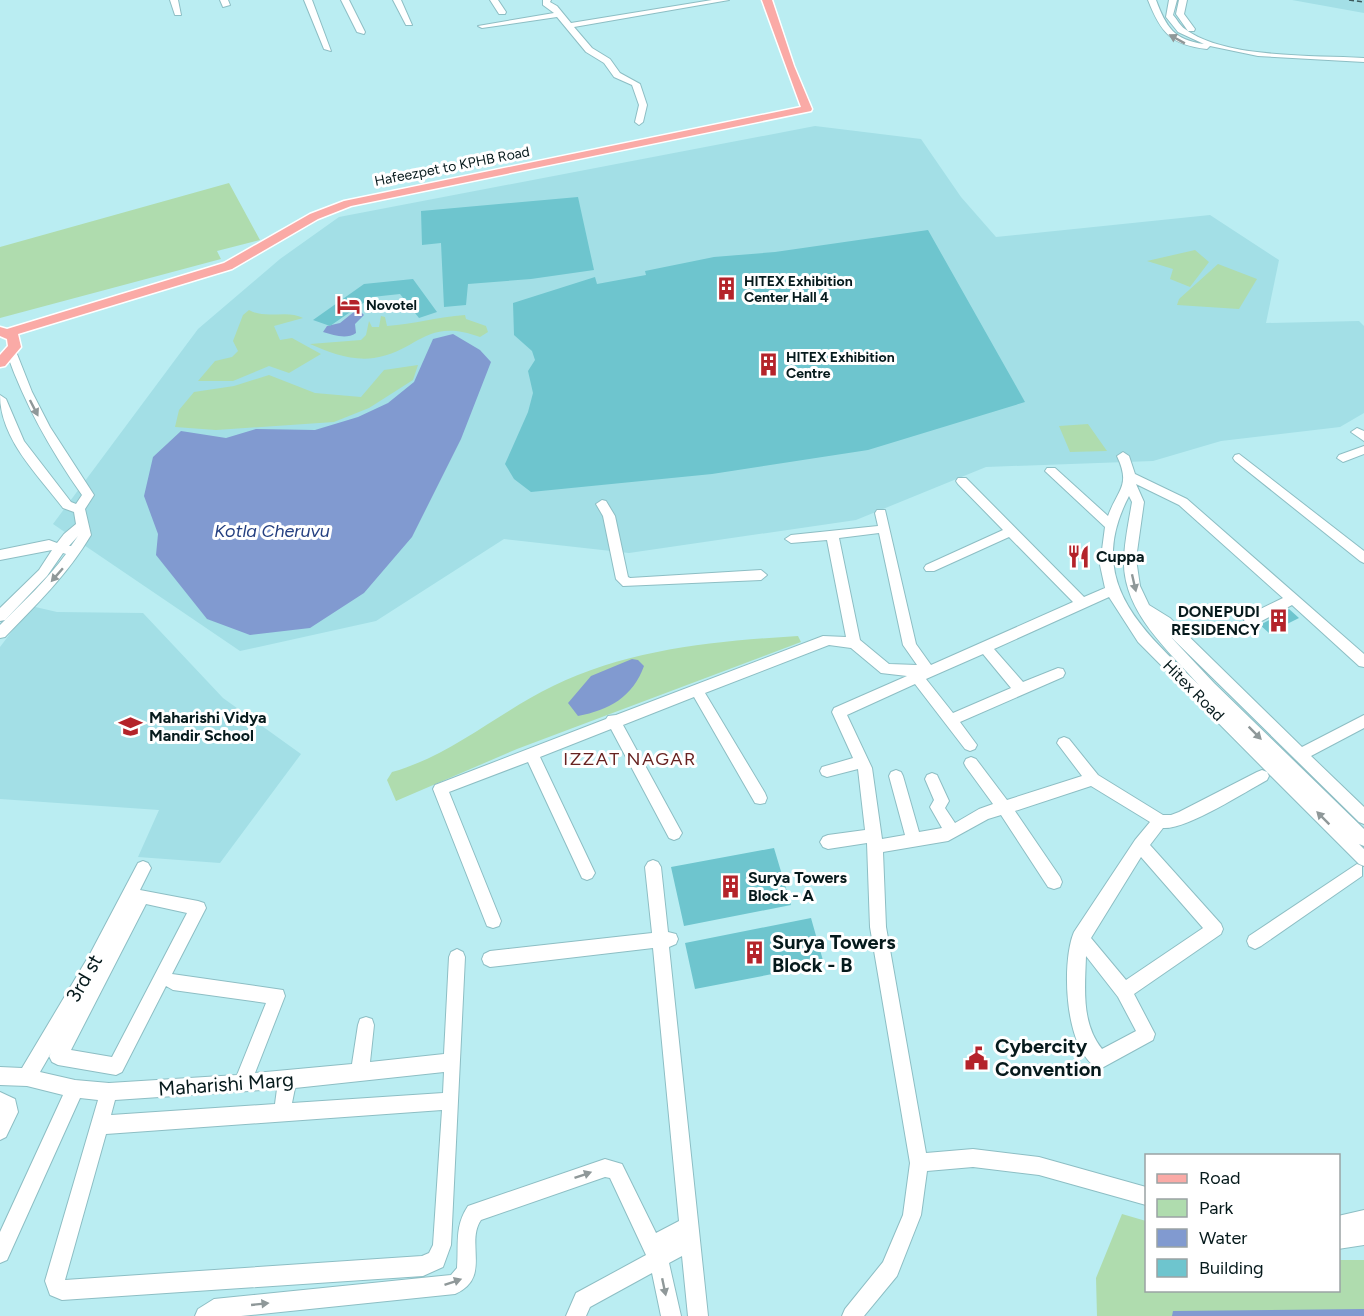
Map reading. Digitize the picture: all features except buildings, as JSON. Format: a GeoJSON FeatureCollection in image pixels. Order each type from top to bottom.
{"type":"FeatureCollection","features":[{"type":"Feature","properties":{"kind":"main road"},"geometry":{"type":"LineString","coordinates":[[0,363],[9,339],[231,273],[256,260],[312,223],[350,208],[790,119],[805,114],[807,109],[789,66],[767,0]]}},
{"type":"Feature","properties":{"kind":"street"},"geometry":{"type":"LineString","coordinates":[[174,0],[178,13]]}},
{"type":"Feature","properties":{"kind":"street"},"geometry":{"type":"LineString","coordinates":[[308,0],[328,49]]}},
{"type":"Feature","properties":{"kind":"street"},"geometry":{"type":"LineString","coordinates":[[345,0],[361,32]]}},
{"type":"Feature","properties":{"kind":"street"},"geometry":{"type":"LineString","coordinates":[[397,0],[409,23]]}},
{"type":"Feature","properties":{"kind":"street"},"geometry":{"type":"LineString","coordinates":[[494,0],[502,12]]}},
{"type":"Feature","properties":{"kind":"street"},"geometry":{"type":"LineString","coordinates":[[568,26],[725,0]]}},
{"type":"Feature","properties":{"kind":"street"},"geometry":{"type":"LineString","coordinates":[[1152,0],[1168,35],[1188,45],[1360,58]]}},
{"type":"Feature","properties":{"kind":"street"},"geometry":{"type":"LineString","coordinates":[[1173,0],[1169,15],[1175,25],[1196,39],[1224,49]]}},
{"type":"Feature","properties":{"kind":"street"},"geometry":{"type":"LineString","coordinates":[[1183,0],[1179,8],[1182,20],[1192,30],[1212,40],[1268,51],[1360,58]]}},
{"type":"Feature","properties":{"kind":"street"},"geometry":{"type":"LineString","coordinates":[[480,22],[552,6],[589,50],[607,61],[617,75],[636,84],[643,105],[639,122]]}},
{"type":"Feature","properties":{"kind":"street"},"geometry":{"type":"LineString","coordinates":[[0,633],[58,576],[75,552],[85,535],[81,527],[79,509],[88,495],[52,443],[24,388],[9,339]]}},
{"type":"Feature","properties":{"kind":"street"},"geometry":{"type":"LineString","coordinates":[[0,399],[19,441],[67,505],[79,509]]}},
{"type":"Feature","properties":{"kind":"street"},"geometry":{"type":"LineString","coordinates":[[1343,458],[1364,450]]}},
{"type":"Feature","properties":{"kind":"street","name":"Hitex Road"},"geometry":{"type":"LineString","coordinates":[[1123,456],[1138,502],[1130,559],[1134,586],[1150,622],[1209,687],[1364,839]]}},
{"type":"Feature","properties":{"kind":"street"},"geometry":{"type":"LineString","coordinates":[[1239,458],[1364,558]]}},
{"type":"Feature","properties":{"kind":"street"},"geometry":{"type":"LineString","coordinates":[[1052,471],[1112,526]]}},
{"type":"Feature","properties":{"kind":"street"},"geometry":{"type":"LineString","coordinates":[[1130,481],[1176,497],[1296,606],[1364,662]]}},
{"type":"Feature","properties":{"kind":"street","name":"Hitex Road"},"geometry":{"type":"LineString","coordinates":[[1130,481],[1120,499],[1112,526],[1107,558],[1112,590],[1143,638],[1360,865]]}},
{"type":"Feature","properties":{"kind":"street"},"geometry":{"type":"LineString","coordinates":[[962,482],[1082,603]]}},
{"type":"Feature","properties":{"kind":"street"},"geometry":{"type":"LineString","coordinates":[[602,504],[609,516],[622,579],[628,583],[761,575]]}},
{"type":"Feature","properties":{"kind":"street"},"geometry":{"type":"LineString","coordinates":[[881,513],[910,645],[922,674],[970,745]]}},
{"type":"Feature","properties":{"kind":"street"},"geometry":{"type":"LineString","coordinates":[[0,616],[43,573],[68,537],[81,527]]}},
{"type":"Feature","properties":{"kind":"street"},"geometry":{"type":"LineString","coordinates":[[791,539],[876,530]]}},
{"type":"Feature","properties":{"kind":"street"},"geometry":{"type":"LineString","coordinates":[[930,568],[1011,531]]}},
{"type":"Feature","properties":{"kind":"street"},"geometry":{"type":"LineString","coordinates":[[832,535],[854,643]]}},
{"type":"Feature","properties":{"kind":"street"},"geometry":{"type":"LineString","coordinates":[[0,555],[49,545],[75,552]]}},
{"type":"Feature","properties":{"kind":"street"},"geometry":{"type":"LineString","coordinates":[[852,1316],[890,1269],[912,1215],[919,1163],[878,927],[874,841],[863,761],[839,712],[1112,590]]}},
{"type":"Feature","properties":{"kind":"street"},"geometry":{"type":"LineString","coordinates":[[1251,620],[1296,606]]}},
{"type":"Feature","properties":{"kind":"street"},"geometry":{"type":"LineString","coordinates":[[1143,608],[1168,625],[1364,817]]}},
{"type":"Feature","properties":{"kind":"street"},"geometry":{"type":"LineString","coordinates":[[493,921],[440,789],[613,720],[809,645],[828,640],[854,643],[886,669],[922,674]]}},
{"type":"Feature","properties":{"kind":"street"},"geometry":{"type":"LineString","coordinates":[[984,646],[1021,690]]}},
{"type":"Feature","properties":{"kind":"street"},"geometry":{"type":"LineString","coordinates":[[951,720],[1058,673]]}},
{"type":"Feature","properties":{"kind":"street"},"geometry":{"type":"LineString","coordinates":[[696,689],[760,798]]}},
{"type":"Feature","properties":{"kind":"street"},"geometry":{"type":"LineString","coordinates":[[613,720],[674,833]]}},
{"type":"Feature","properties":{"kind":"street"},"geometry":{"type":"LineString","coordinates":[[1300,755],[1364,721]]}},
{"type":"Feature","properties":{"kind":"street"},"geometry":{"type":"LineString","coordinates":[[1064,743],[1093,779],[1166,822]]}},
{"type":"Feature","properties":{"kind":"street"},"geometry":{"type":"LineString","coordinates":[[531,753],[587,873]]}},
{"type":"Feature","properties":{"kind":"street"},"geometry":{"type":"LineString","coordinates":[[826,771],[863,761]]}},
{"type":"Feature","properties":{"kind":"street"},"geometry":{"type":"LineString","coordinates":[[971,763],[1004,807],[1054,882]]}},
{"type":"Feature","properties":{"kind":"street"},"geometry":{"type":"LineString","coordinates":[[896,776],[914,840]]}},
{"type":"Feature","properties":{"kind":"street"},"geometry":{"type":"LineString","coordinates":[[1080,937],[1124,991],[1147,1034],[1100,1060],[1087,1044],[1081,1028],[1075,969],[1080,937],[1146,843],[1166,822],[1262,776]]}},
{"type":"Feature","properties":{"kind":"street"},"geometry":{"type":"LineString","coordinates":[[932,779],[942,801],[937,807],[952,832]]}},
{"type":"Feature","properties":{"kind":"street"},"geometry":{"type":"LineString","coordinates":[[828,842],[914,840],[952,832],[984,814],[1093,779]]}},
{"type":"Feature","properties":{"kind":"street"},"geometry":{"type":"LineString","coordinates":[[1124,991],[1215,929],[1146,843]]}},
{"type":"Feature","properties":{"kind":"street"},"geometry":{"type":"LineString","coordinates":[[1255,941],[1360,865]]}},
{"type":"Feature","properties":{"kind":"street"},"geometry":{"type":"LineString","coordinates":[[653,867],[665,939],[698,1316]]}},
{"type":"Feature","properties":{"kind":"street","name":"3rd st"},"geometry":{"type":"LineString","coordinates":[[27,1077],[99,964],[140,873]]}},
{"type":"Feature","properties":{"kind":"street"},"geometry":{"type":"LineString","coordinates":[[142,896],[198,908],[117,1066],[58,1056],[99,964],[142,896]]}},
{"type":"Feature","properties":{"kind":"street"},"geometry":{"type":"LineString","coordinates":[[490,959],[665,939]]}},
{"type":"Feature","properties":{"kind":"street"},"geometry":{"type":"LineString","coordinates":[[109,1092],[55,1281],[62,1290],[423,1266],[436,1260],[442,1245],[452,1101],[457,957]]}},
{"type":"Feature","properties":{"kind":"street"},"geometry":{"type":"LineString","coordinates":[[173,982],[278,996],[242,1083]]}},
{"type":"Feature","properties":{"kind":"street"},"geometry":{"type":"LineString","coordinates":[[360,1073],[366,1025]]}},
{"type":"Feature","properties":{"kind":"street","name":"Maharishi Marg"},"geometry":{"type":"LineString","coordinates":[[0,1076],[27,1077],[75,1089],[109,1092],[287,1080],[453,1062]]}},
{"type":"Feature","properties":{"kind":"street"},"geometry":{"type":"LineString","coordinates":[[282,1113],[287,1080]]}},
{"type":"Feature","properties":{"kind":"street"},"geometry":{"type":"LineString","coordinates":[[0,1253],[75,1089]]}},
{"type":"Feature","properties":{"kind":"street"},"geometry":{"type":"LineString","coordinates":[[0,1101],[9,1105],[9,1112],[0,1131]]}},
{"type":"Feature","properties":{"kind":"street"},"geometry":{"type":"LineString","coordinates":[[101,1125],[452,1101]]}},
{"type":"Feature","properties":{"kind":"street"},"geometry":{"type":"LineString","coordinates":[[919,1163],[973,1158],[1039,1166],[1145,1196]]}},
{"type":"Feature","properties":{"kind":"street"},"geometry":{"type":"LineString","coordinates":[[205,1316],[214,1309],[455,1284],[467,1273],[467,1220],[475,1213],[605,1168],[616,1170],[655,1251],[670,1316]]}},
{"type":"Feature","properties":{"kind":"street"},"geometry":{"type":"LineString","coordinates":[[1340,1225],[1364,1219]]}},
{"type":"Feature","properties":{"kind":"street"},"geometry":{"type":"LineString","coordinates":[[576,1316],[584,1300],[655,1251],[689,1233]]}},
{"type":"Feature","properties":{"kind":"street"},"geometry":{"type":"LineString","coordinates":[[1340,1240],[1364,1236]]}},
{"type":"Feature","properties":{"kind":"shaded area"},"geometry":{"type":"Polygon","coordinates":[[[1292,0],[1364,0],[1364,13],[1292,0]]]}},
{"type":"Feature","properties":{"kind":"shaded area"},"geometry":{"type":"Polygon","coordinates":[[[815,126],[921,139],[961,197],[996,237],[1210,215],[1279,260],[1266,323],[1359,321],[1364,326],[1364,413],[1340,427],[1221,441],[1153,461],[986,467],[856,520],[629,553],[504,539],[376,621],[240,651],[53,524],[198,329],[280,259],[339,217],[815,126]]]}},
{"type":"Feature","properties":{"kind":"shaded area","name":"Maharishi Vidya Mandir School"},"geometry":{"type":"Polygon","coordinates":[[[31,606],[57,612],[143,613],[223,698],[301,754],[220,863],[138,857],[159,810],[0,799],[0,647],[31,606]]]}},
{"type":"Feature","properties":{"kind":"green space"},"geometry":{"type":"Polygon","coordinates":[[[229,183],[260,240],[217,251],[221,259],[0,318],[0,247],[229,183]]]}},
{"type":"Feature","properties":{"kind":"green space"},"geometry":{"type":"Polygon","coordinates":[[[1195,250],[1209,262],[1190,287],[1170,279],[1173,269],[1147,261],[1195,250]]]}},
{"type":"Feature","properties":{"kind":"green space"},"geometry":{"type":"Polygon","coordinates":[[[1218,264],[1257,279],[1239,309],[1177,305],[1179,299],[1218,264]]]}},
{"type":"Feature","properties":{"kind":"green space"},"geometry":{"type":"Polygon","coordinates":[[[249,310],[262,314],[297,315],[303,318],[274,326],[280,340],[292,338],[321,354],[289,373],[269,366],[233,381],[198,381],[215,361],[232,357],[238,351],[233,341],[243,315],[249,310]]]}},
{"type":"Feature","properties":{"kind":"green space"},"geometry":{"type":"Polygon","coordinates":[[[465,315],[466,319],[486,326],[488,332],[480,337],[462,332],[434,333],[389,354],[366,359],[341,355],[310,344],[361,340],[366,335],[369,321],[372,327],[379,327],[381,316],[385,317],[387,326],[465,315]]]}},
{"type":"Feature","properties":{"kind":"green space"},"geometry":{"type":"Polygon","coordinates":[[[418,365],[413,380],[369,408],[334,422],[216,430],[175,427],[179,410],[194,392],[234,386],[269,375],[315,393],[361,397],[384,370],[418,365]]]}},
{"type":"Feature","properties":{"kind":"green space"},"geometry":{"type":"Polygon","coordinates":[[[1088,424],[1107,451],[1070,452],[1059,426],[1088,424]]]}},
{"type":"Feature","properties":{"kind":"green space"},"geometry":{"type":"Polygon","coordinates":[[[798,636],[801,642],[517,749],[396,801],[387,780],[392,772],[413,765],[454,745],[533,697],[582,673],[642,655],[673,649],[798,636]]]}},
{"type":"Feature","properties":{"kind":"green space"},"geometry":{"type":"Polygon","coordinates":[[[1122,1214],[1145,1221],[1145,1292],[1340,1292],[1340,1260],[1364,1260],[1364,1316],[1097,1316],[1096,1278],[1122,1214]]]}},
{"type":"Feature","properties":{"kind":"water"},"geometry":{"type":"Polygon","coordinates":[[[355,311],[360,311],[364,315],[355,324],[356,333],[344,337],[323,332],[327,326],[340,323],[355,311]]]}},
{"type":"Feature","properties":{"kind":"water","name":"Kotla Cheruvu"},"geometry":{"type":"Polygon","coordinates":[[[453,334],[480,350],[491,362],[461,439],[412,537],[364,593],[310,628],[250,635],[207,619],[156,555],[158,534],[144,496],[153,457],[181,431],[226,438],[256,429],[315,430],[358,417],[388,403],[414,382],[433,339],[453,334]]]}},
{"type":"Feature","properties":{"kind":"water"},"geometry":{"type":"Polygon","coordinates":[[[632,659],[638,660],[644,666],[626,694],[610,706],[578,716],[568,703],[591,676],[632,659]]]}},
{"type":"Feature","properties":{"kind":"water"},"geometry":{"type":"Polygon","coordinates":[[[1364,1309],[1364,1316],[1172,1316],[1173,1311],[1364,1309]]]}},
{"type":"Feature","properties":{"kind":"railway"},"geometry":{"type":"LineString","coordinates":[[1349,0],[1364,2]]}},
{"type":"Feature","properties":{"kind":"place","name":"HITEX Exhibition Center Hall 4"},"geometry":{"type":"Point","coordinates":[726,289]}},
{"type":"Feature","properties":{"kind":"place","name":"Novotel"},"geometry":{"type":"Point","coordinates":[348,305]}},
{"type":"Feature","properties":{"kind":"place","name":"HITEX Exhibition Centre"},"geometry":{"type":"Point","coordinates":[768,365]}},
{"type":"Feature","properties":{"kind":"place","name":"Cuppa"},"geometry":{"type":"Point","coordinates":[1078,556]}},
{"type":"Feature","properties":{"kind":"place","name":"DONEPUDI RESIDENCY"},"geometry":{"type":"Point","coordinates":[1278,620]}},
{"type":"Feature","properties":{"kind":"place","name":"Maharishi Vidya Mandir School"},"geometry":{"type":"Point","coordinates":[131,726]}},
{"type":"Feature","properties":{"kind":"place","name":"Surya Towers Block - A"},"geometry":{"type":"Point","coordinates":[730,886]}},
{"type":"Feature","properties":{"kind":"place","name":"Surya Towers Block - B"},"geometry":{"type":"Point","coordinates":[754,953]}},
{"type":"Feature","properties":{"kind":"place","name":"Cybercity Convention"},"geometry":{"type":"Point","coordinates":[977,1058]}},
{"type":"Feature","properties":{"kind":"district","name":"IZZAT NAGAR"},"geometry":{"type":"Point","coordinates":[630,759]}}]}
